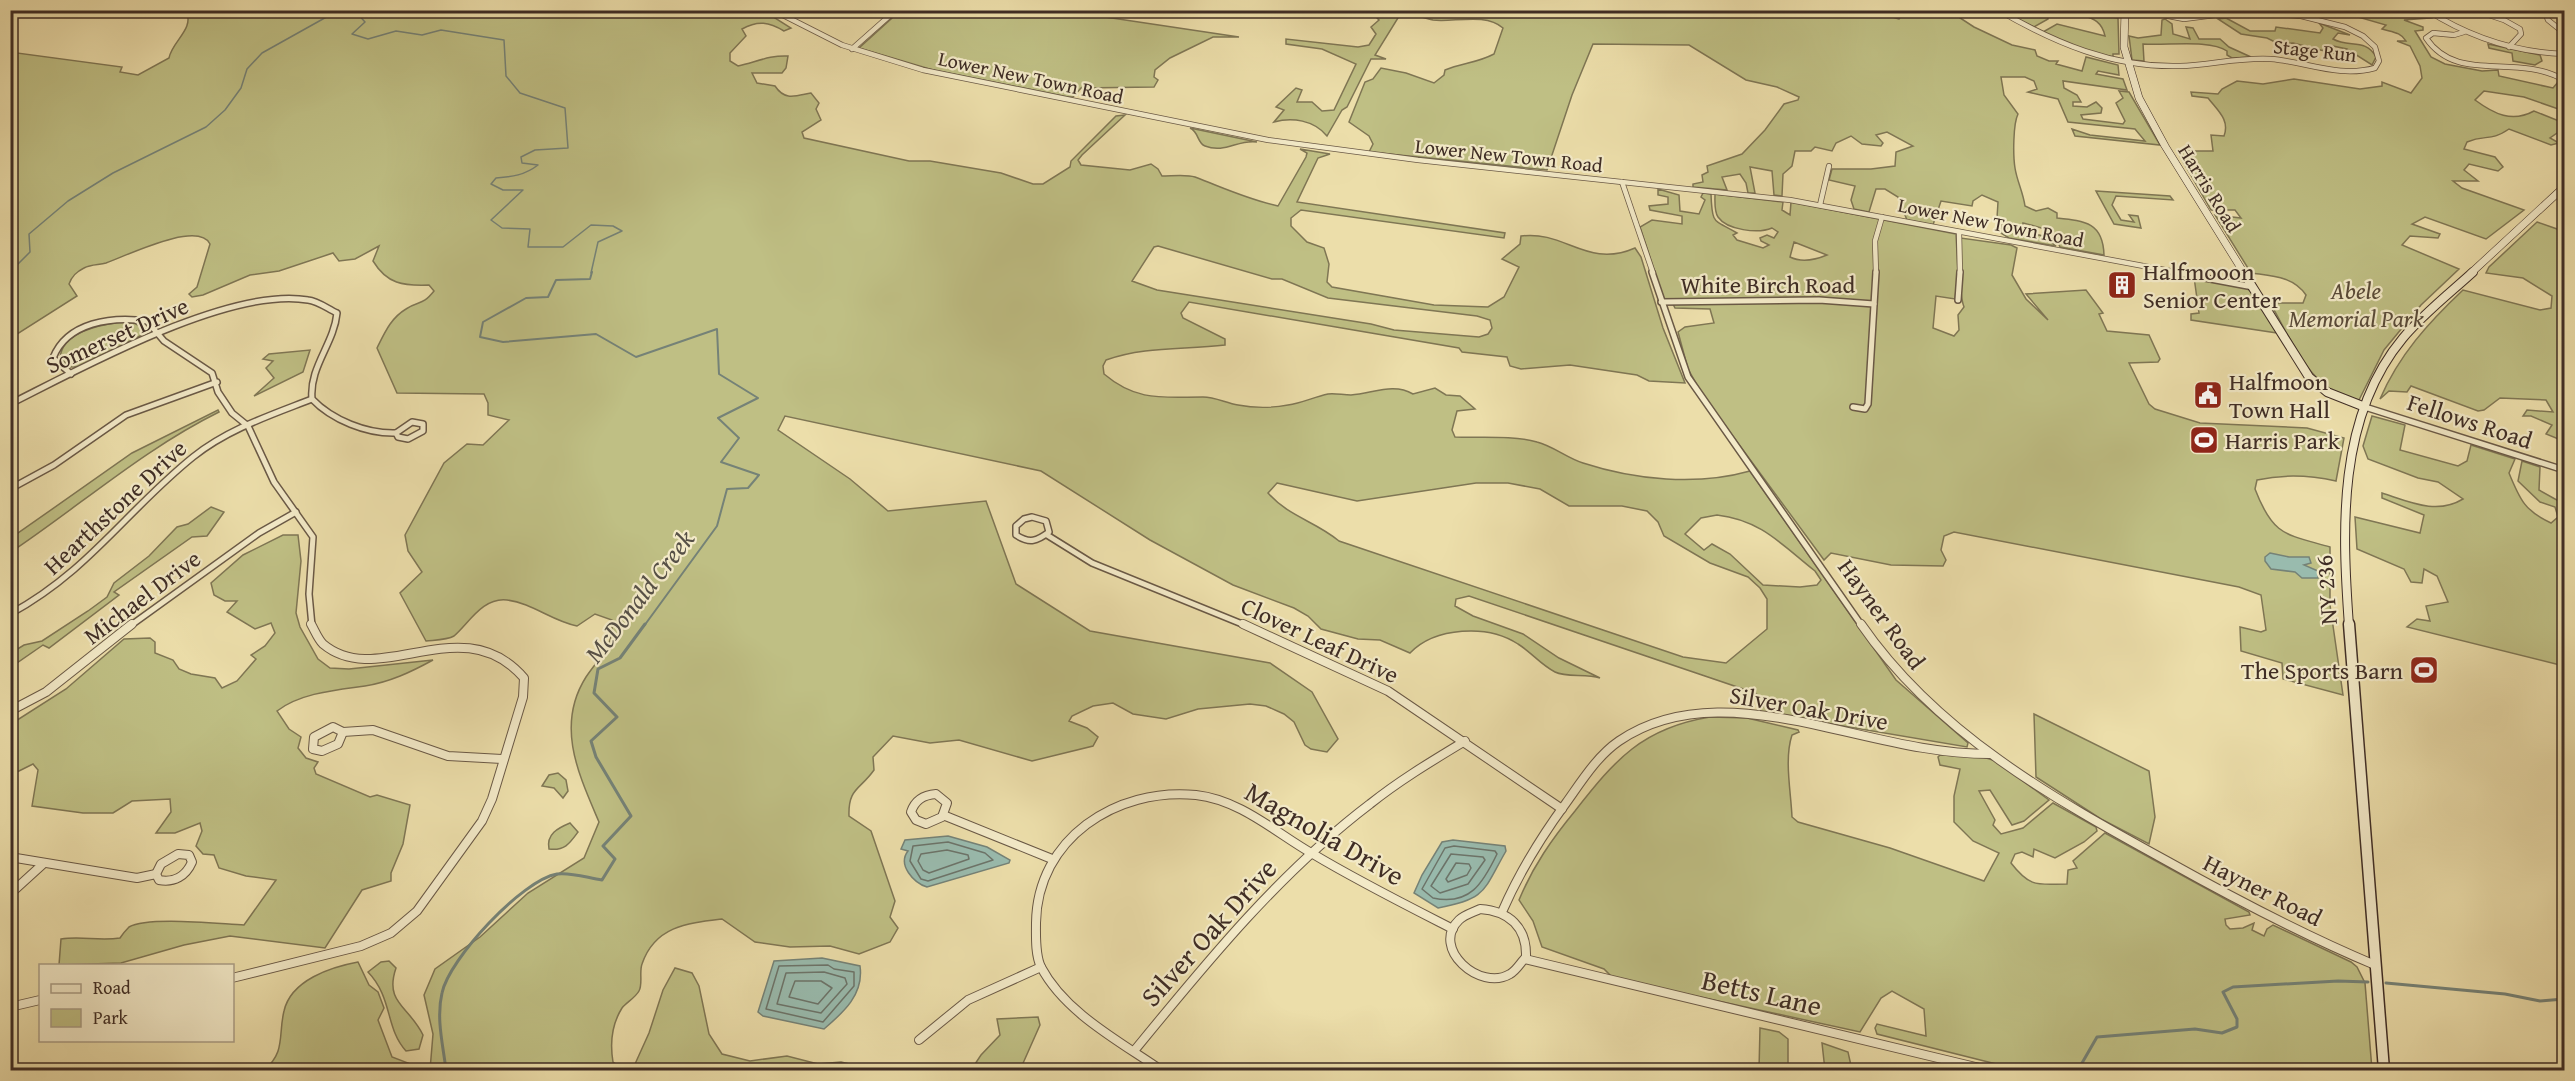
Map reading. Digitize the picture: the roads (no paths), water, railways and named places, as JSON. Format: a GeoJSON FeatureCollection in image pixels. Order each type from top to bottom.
{"type":"FeatureCollection","features":[{"type":"Feature","properties":{"kind":"main road","name":"Harris Road"},"geometry":{"type":"LineString","coordinates":[[2125,10],[2123,25],[2126,61],[2133,89],[2142,109],[2309,377],[2333,395],[2365,406]]}},
{"type":"Feature","properties":{"kind":"main road","name":"NY 236"},"geometry":{"type":"LineString","coordinates":[[2384,1071],[2344,556],[2344,504],[2365,406],[2381,371],[2403,338],[2456,285],[2565,187]]}},
{"type":"Feature","properties":{"kind":"street","name":"Lower New Town Road"},"geometry":{"type":"LineString","coordinates":[[772,10],[799,26],[852,49],[955,77],[1268,140],[1345,152],[1820,205],[2254,287]]}},
{"type":"Feature","properties":{"kind":"street"},"geometry":{"type":"LineString","coordinates":[[852,49],[896,10]]}},
{"type":"Feature","properties":{"kind":"street"},"geometry":{"type":"LineString","coordinates":[[1998,10],[2074,51],[2126,61]]}},
{"type":"Feature","properties":{"kind":"street","name":"Stage Run"},"geometry":{"type":"LineString","coordinates":[[2126,61],[2176,66],[2264,59],[2358,71],[2374,68],[2379,61],[2377,51],[2367,38],[2314,19],[2255,11],[2182,19],[2137,10]]}},
{"type":"Feature","properties":{"kind":"street"},"geometry":{"type":"LineString","coordinates":[[2427,10],[2464,32],[2509,47],[2565,54]]}},
{"type":"Feature","properties":{"kind":"street"},"geometry":{"type":"LineString","coordinates":[[2474,10],[2504,20],[2521,32],[2509,47]]}},
{"type":"Feature","properties":{"kind":"street"},"geometry":{"type":"LineString","coordinates":[[2544,10],[2548,20],[2565,33]]}},
{"type":"Feature","properties":{"kind":"street"},"geometry":{"type":"LineString","coordinates":[[2504,20],[2513,18]]}},
{"type":"Feature","properties":{"kind":"street"},"geometry":{"type":"LineString","coordinates":[[2464,32],[2433,33],[2426,39],[2444,58],[2453,62],[2482,67],[2521,66],[2546,71],[2565,80]]}},
{"type":"Feature","properties":{"kind":"street"},"geometry":{"type":"LineString","coordinates":[[1820,205],[1829,166]]}},
{"type":"Feature","properties":{"kind":"street","name":"Hayner Road"},"geometry":{"type":"LineString","coordinates":[[1622,182],[1688,377],[1702,401],[1766,486],[1886,659],[1925,700],[1991,754],[2050,794],[2131,842],[2281,924],[2375,964]]}},
{"type":"Feature","properties":{"kind":"street"},"geometry":{"type":"LineString","coordinates":[[1853,407],[1866,409],[1868,404],[1875,241],[1882,217]]}},
{"type":"Feature","properties":{"kind":"street"},"geometry":{"type":"LineString","coordinates":[[1958,300],[1959,232]]}},
{"type":"Feature","properties":{"kind":"street","name":"Somerset Drive"},"geometry":{"type":"LineString","coordinates":[[10,404],[156,333],[204,315],[275,298],[302,297],[326,303],[337,313],[337,325],[313,378],[312,399]]}},
{"type":"Feature","properties":{"kind":"street","name":"White Birch Road"},"geometry":{"type":"LineString","coordinates":[[1661,302],[1820,300],[1874,304]]}},
{"type":"Feature","properties":{"kind":"street"},"geometry":{"type":"LineString","coordinates":[[71,374],[54,362],[53,355],[64,340],[87,326],[106,320],[127,317],[147,321],[156,333],[176,349],[204,364],[217,382],[218,392],[232,413],[248,426],[274,482],[313,537],[310,622],[316,636],[328,648],[343,655],[364,659],[444,647],[467,647],[491,653],[513,664],[524,678],[523,697],[502,759],[492,799],[482,820],[417,911],[391,933],[361,946],[234,978]]}},
{"type":"Feature","properties":{"kind":"street"},"geometry":{"type":"LineString","coordinates":[[10,489],[54,465],[126,415],[217,382]]}},
{"type":"Feature","properties":{"kind":"street"},"geometry":{"type":"LineString","coordinates":[[312,399],[328,414],[385,434],[396,433],[408,423],[420,423],[424,426],[420,434],[408,439],[400,439],[396,433]]}},
{"type":"Feature","properties":{"kind":"street","name":"Hearthstone Drive"},"geometry":{"type":"LineString","coordinates":[[10,614],[69,580],[192,458],[207,446],[312,399]]}},
{"type":"Feature","properties":{"kind":"street","name":"Fellows Road"},"geometry":{"type":"LineString","coordinates":[[2365,406],[2565,471]]}},
{"type":"Feature","properties":{"kind":"street","name":"Michael Drive"},"geometry":{"type":"LineString","coordinates":[[10,711],[46,692],[170,596],[259,533],[296,512]]}},
{"type":"Feature","properties":{"kind":"street","name":"Clover Leaf Drive"},"geometry":{"type":"LineString","coordinates":[[1036,517],[1048,523],[1047,535],[1037,540],[1024,541],[1016,535],[1015,530],[1020,521],[1036,517]]}},
{"type":"Feature","properties":{"kind":"street","name":"Clover Leaf Drive"},"geometry":{"type":"LineString","coordinates":[[1047,535],[1092,563],[1171,593],[1305,651],[1388,691],[1465,741],[1562,809]]}},
{"type":"Feature","properties":{"kind":"street","name":"Silver Oak Drive"},"geometry":{"type":"LineString","coordinates":[[1502,912],[1520,869],[1597,762],[1620,741],[1680,713],[1756,714],[1939,752],[1991,754]]}},
{"type":"Feature","properties":{"kind":"street"},"geometry":{"type":"LineString","coordinates":[[343,732],[342,740],[333,747],[322,751],[311,746],[314,737],[322,730],[337,728],[343,732],[373,730],[448,756],[502,759]]}},
{"type":"Feature","properties":{"kind":"street","name":"Silver Oak Drive"},"geometry":{"type":"LineString","coordinates":[[1134,1051],[1205,963],[1310,853],[1387,789],[1465,741]]}},
{"type":"Feature","properties":{"kind":"street","name":"Magnolia Drive"},"geometry":{"type":"LineString","coordinates":[[1161,1071],[1062,994],[1041,967],[1034,921],[1038,891],[1046,868],[1052,859],[1065,842],[1089,820],[1145,796],[1172,793],[1221,800],[1243,809],[1310,853],[1375,891],[1453,929]]}},
{"type":"Feature","properties":{"kind":"street"},"geometry":{"type":"LineString","coordinates":[[936,794],[947,803],[943,815],[932,823],[921,823],[913,816],[912,807],[924,795],[936,794]]}},
{"type":"Feature","properties":{"kind":"street"},"geometry":{"type":"LineString","coordinates":[[943,815],[1052,859]]}},
{"type":"Feature","properties":{"kind":"street"},"geometry":{"type":"LineString","coordinates":[[184,854],[191,858],[186,872],[175,879],[159,880],[156,874],[161,864],[172,856],[184,854]]}},
{"type":"Feature","properties":{"kind":"street"},"geometry":{"type":"LineString","coordinates":[[10,857],[137,878],[156,874]]}},
{"type":"Feature","properties":{"kind":"street"},"geometry":{"type":"LineString","coordinates":[[10,894],[43,864]]}},
{"type":"Feature","properties":{"kind":"street"},"geometry":{"type":"LineString","coordinates":[[1480,909],[1502,912],[1520,926],[1526,936],[1528,947],[1525,959],[1513,974],[1502,978],[1478,977],[1459,964],[1453,955],[1450,945],[1453,929],[1461,917],[1469,912],[1480,909]]}},
{"type":"Feature","properties":{"kind":"street","name":"Betts Lane"},"geometry":{"type":"LineString","coordinates":[[1525,959],[1988,1071]]}},
{"type":"Feature","properties":{"kind":"street"},"geometry":{"type":"LineString","coordinates":[[919,1040],[968,1000],[1001,983],[1041,967]]}},
{"type":"Feature","properties":{"kind":"street"},"geometry":{"type":"LineString","coordinates":[[10,1007],[39,1000]]}},
{"type":"Feature","properties":{"kind":"water"},"geometry":{"type":"Polygon","coordinates":[[[2270,553],[2289,557],[2309,557],[2311,563],[2304,565],[2318,571],[2318,578],[2302,578],[2295,572],[2271,569],[2265,561],[2265,557],[2270,553]]]}},
{"type":"Feature","properties":{"kind":"water"},"geometry":{"type":"Polygon","coordinates":[[[948,836],[987,847],[1010,860],[1009,863],[927,887],[917,882],[908,873],[904,862],[908,851],[901,849],[905,840],[948,836]]]}},
{"type":"Feature","properties":{"kind":"water"},"geometry":{"type":"Polygon","coordinates":[[[1453,840],[1505,846],[1506,851],[1487,884],[1475,897],[1438,908],[1414,893],[1442,842],[1453,840]]]}},
{"type":"Feature","properties":{"kind":"water"},"geometry":{"type":"Polygon","coordinates":[[[822,958],[860,966],[856,994],[839,1016],[824,1029],[763,1016],[758,1012],[774,961],[822,958]]]}},
{"type":"Feature","properties":{"kind":"waterway"},"geometry":{"type":"LineString","coordinates":[[10,272],[30,252],[29,234],[68,201],[113,173],[206,127],[225,110],[241,88],[247,69],[262,53],[339,10]]}},
{"type":"Feature","properties":{"kind":"waterway","name":"McDonald Creek"},"geometry":{"type":"LineString","coordinates":[[354,10],[365,22],[352,34],[368,39],[396,31],[422,35],[441,30],[504,40],[506,76],[520,93],[565,108],[568,148],[535,150],[521,157],[522,163],[538,165],[518,175],[496,178],[491,184],[503,190],[523,190],[491,220],[502,228],[530,229],[528,247],[563,247],[591,225],[613,226],[622,231],[598,242],[591,273]]}},
{"type":"Feature","properties":{"kind":"waterway","name":"McDonald Creek"},"geometry":{"type":"LineString","coordinates":[[592,272],[590,279],[556,280],[548,297],[526,298],[483,322],[480,337],[503,342],[596,334],[636,357],[717,329],[719,374],[758,398],[718,418],[739,438],[721,462],[759,475],[748,488],[727,489],[717,526],[644,626]]}},
{"type":"Feature","properties":{"kind":"waterway","name":"McDonald Creek"},"geometry":{"type":"LineString","coordinates":[[446,1070],[440,1002],[448,978],[472,942],[507,905],[542,879],[557,874],[574,874],[602,880],[615,859],[603,846],[631,816],[596,757],[591,741],[617,717],[594,693],[598,669],[620,658],[645,624]]}},
{"type":"Feature","properties":{"kind":"waterway","name":"McDonald Creek"},"geometry":{"type":"LineString","coordinates":[[2078,1070],[2097,1037],[2195,1029],[2222,1033],[2237,1027],[2237,1019],[2223,992],[2233,987],[2338,981],[2368,982]]}},
{"type":"Feature","properties":{"kind":"waterway","name":"McDonald Creek"},"geometry":{"type":"LineString","coordinates":[[2386,983],[2505,994],[2540,1001],[2564,999]]}},
{"type":"Feature","properties":{"kind":"place","name":"Halfmooon Senior Center"},"geometry":{"type":"Point","coordinates":[2122,285]}},
{"type":"Feature","properties":{"kind":"place","name":"Halfmoon Town Hall"},"geometry":{"type":"Point","coordinates":[2208,395]}},
{"type":"Feature","properties":{"kind":"place","name":"Harris Park"},"geometry":{"type":"Point","coordinates":[2204,440]}},
{"type":"Feature","properties":{"kind":"place","name":"The Sports Barn"},"geometry":{"type":"Point","coordinates":[2424,670]}},
{"type":"Feature","properties":{"kind":"park label","name":"Abele Memorial Park"},"geometry":{"type":"Point","coordinates":[2356,304]}}]}
